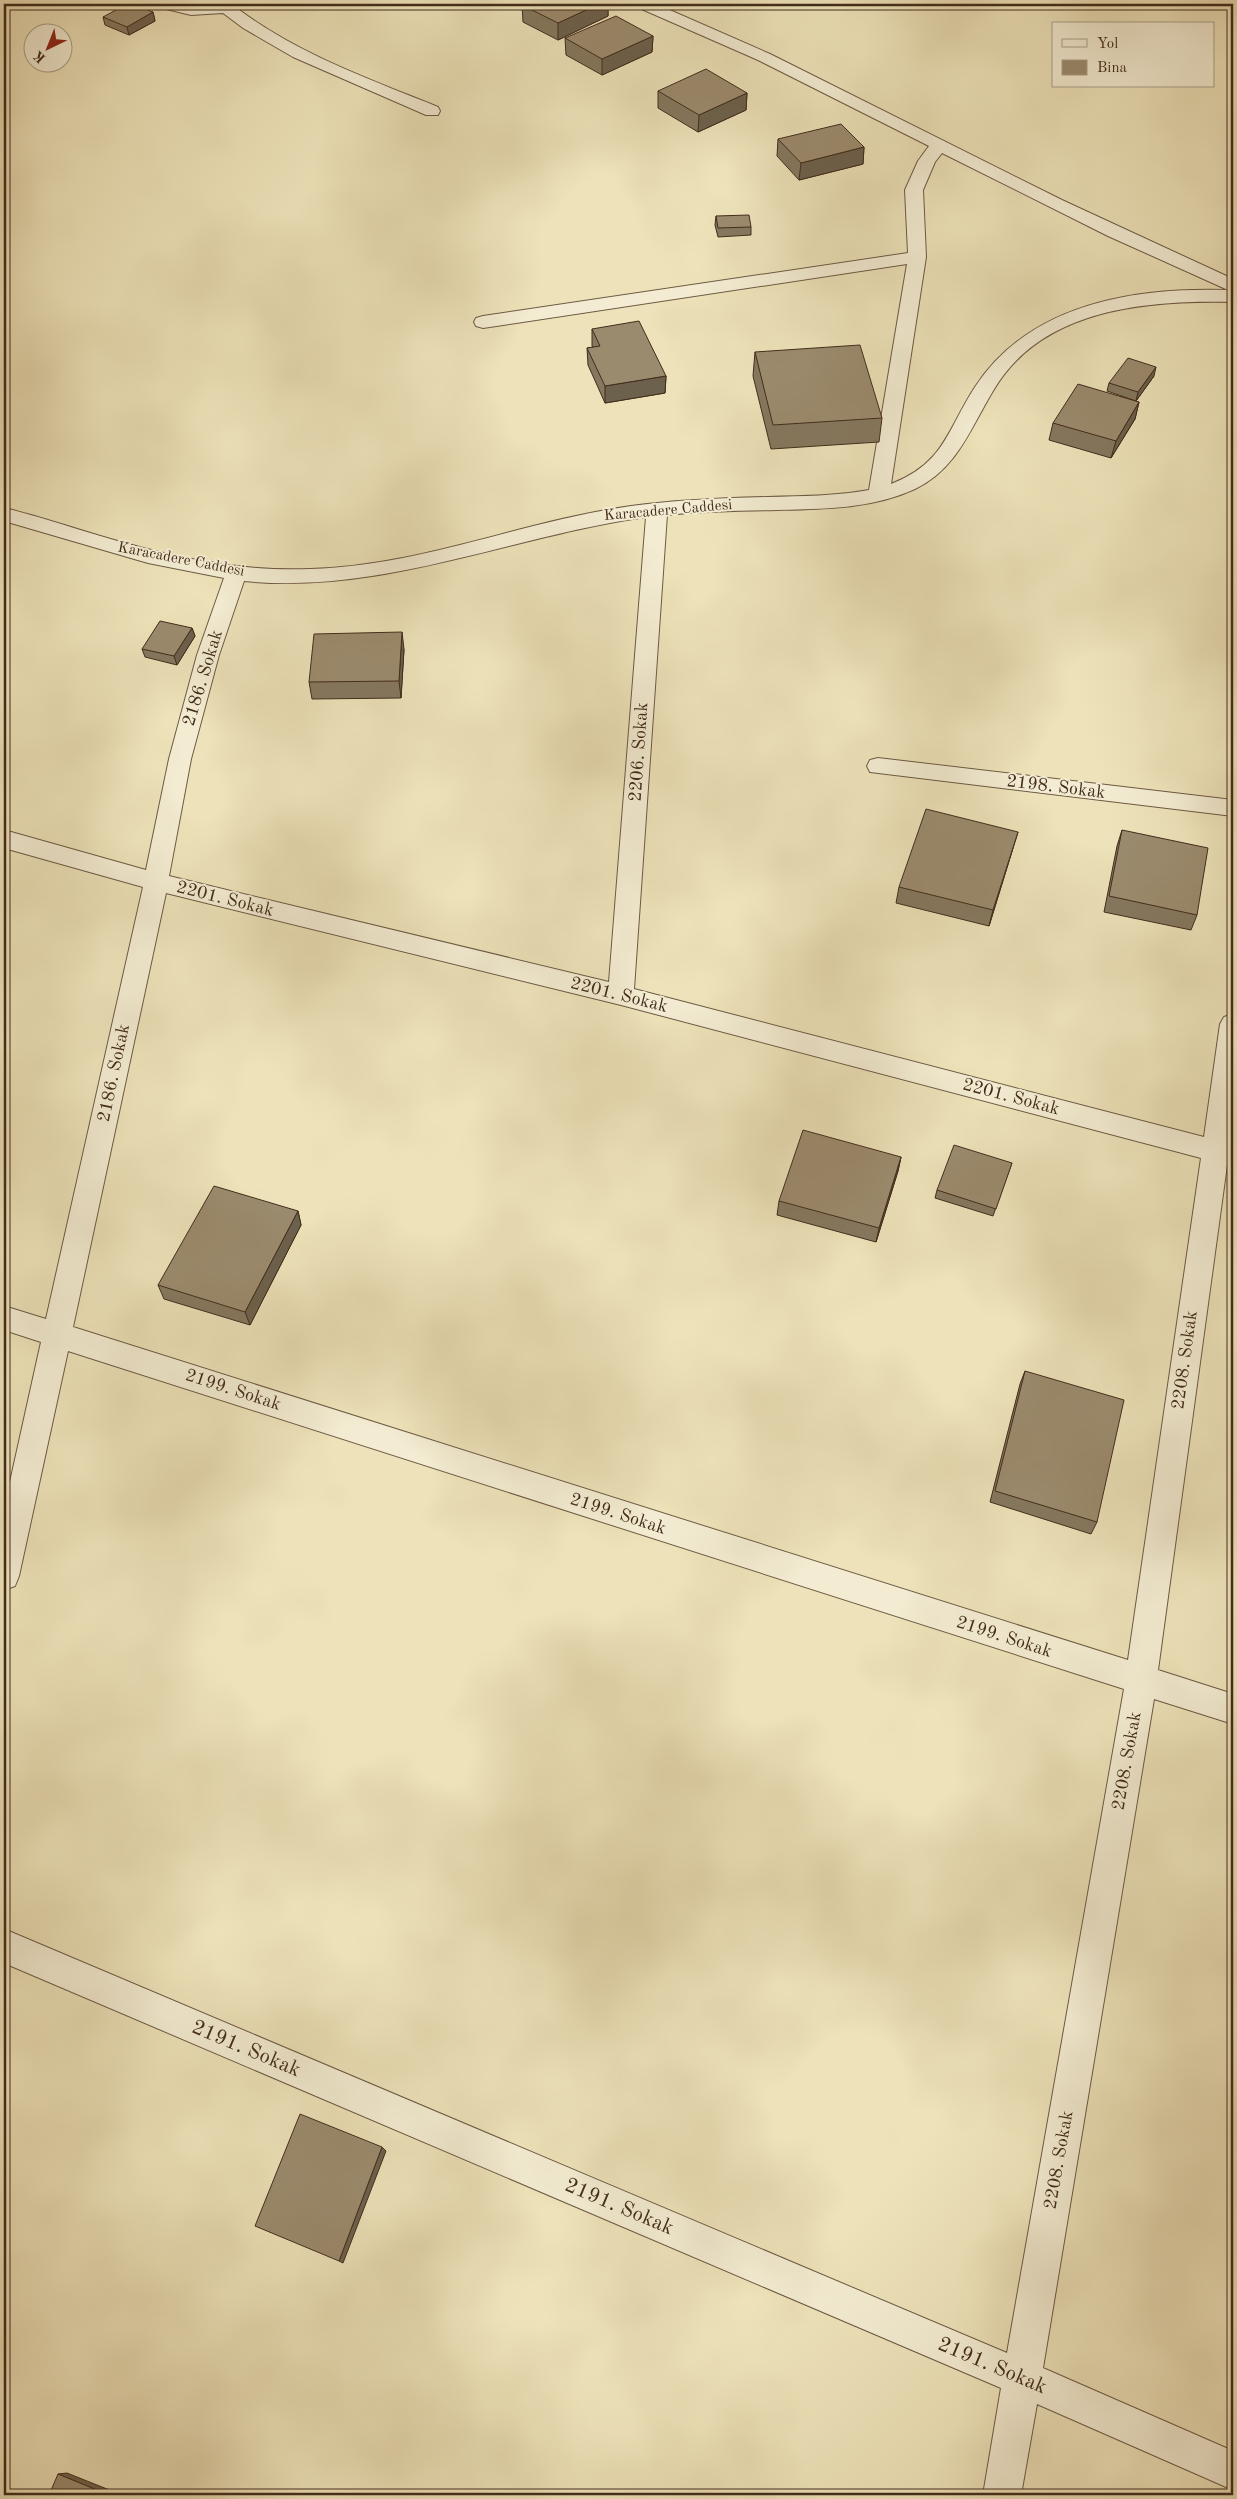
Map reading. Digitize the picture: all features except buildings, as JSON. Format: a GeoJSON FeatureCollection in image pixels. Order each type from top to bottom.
{"type":"FeatureCollection","features":[{"type":"Feature","properties":{"kind":"street"},"geometry":{"type":"LineString","coordinates":[[164,4],[202,11],[231,6],[262,35],[432,111]]}},
{"type":"Feature","properties":{"kind":"street"},"geometry":{"type":"LineString","coordinates":[[643,4],[763,57],[1183,265],[1233,286]]}},
{"type":"Feature","properties":{"kind":"street"},"geometry":{"type":"LineString","coordinates":[[879,494],[917,257],[914,190],[927,161],[939,145]]}},
{"type":"Feature","properties":{"kind":"street"},"geometry":{"type":"LineString","coordinates":[[483,322],[917,257]]}},
{"type":"Feature","properties":{"kind":"street","name":"Karacadere Caddesi"},"geometry":{"type":"LineString","coordinates":[[4,514],[141,554],[236,574],[296,576],[384,568],[601,516],[657,509],[813,502],[879,494],[905,486],[926,475],[943,462],[961,437],[985,386],[1005,359],[1031,338],[1062,321],[1117,305],[1170,297],[1233,296]]}},
{"type":"Feature","properties":{"kind":"street","name":"2206. Sokak"},"geometry":{"type":"LineString","coordinates":[[621,995],[657,509]]}},
{"type":"Feature","properties":{"kind":"street","name":"2186. Sokak"},"geometry":{"type":"LineString","coordinates":[[4,1576],[156,882],[180,759],[208,656],[236,574]]}},
{"type":"Feature","properties":{"kind":"street","name":"2198. Sokak"},"geometry":{"type":"LineString","coordinates":[[878,766],[1233,808]]}},
{"type":"Feature","properties":{"kind":"street","name":"2201. Sokak"},"geometry":{"type":"LineString","coordinates":[[4,839],[156,882],[621,995],[1224,1152]]}},
{"type":"Feature","properties":{"kind":"street","name":"2208. Sokak"},"geometry":{"type":"LineString","coordinates":[[1002,2495],[1141,1680],[1224,1152],[1233,1024]]}},
{"type":"Feature","properties":{"kind":"street","name":"2199. Sokak"},"geometry":{"type":"LineString","coordinates":[[4,1318],[1233,1709]]}},
{"type":"Feature","properties":{"kind":"street","name":"2191. Sokak"},"geometry":{"type":"LineString","coordinates":[[4,1946],[1022,2378],[1233,2471]]}}]}
